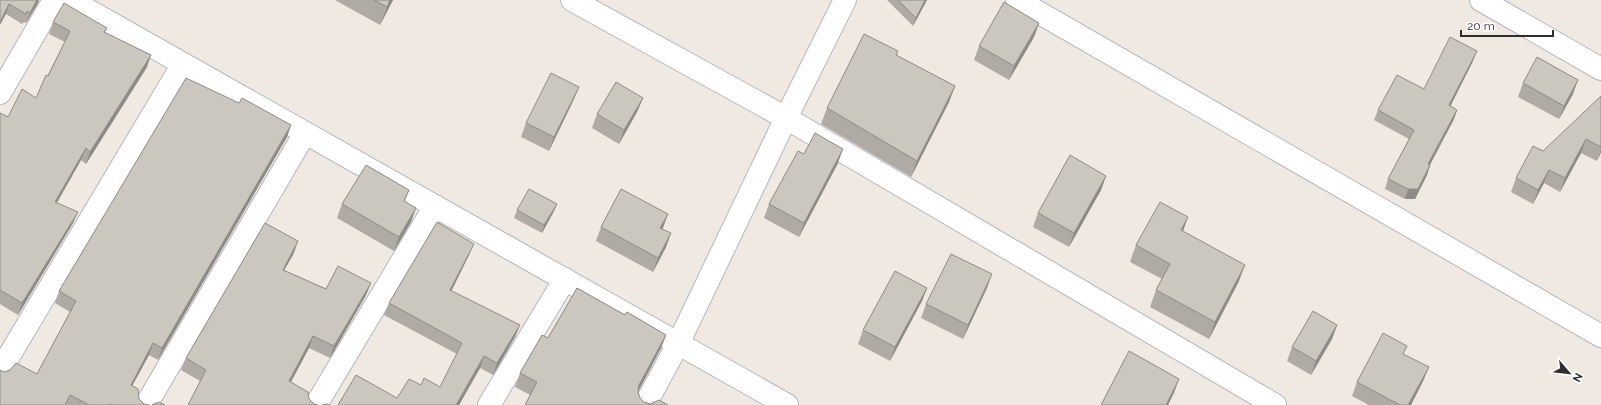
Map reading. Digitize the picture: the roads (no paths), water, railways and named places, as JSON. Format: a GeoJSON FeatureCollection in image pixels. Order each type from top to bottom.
{"type":"FeatureCollection","features":[{"type":"Feature","properties":{"kind":"street"},"geometry":{"type":"LineString","coordinates":[[0,93],[54,0]]}},
{"type":"Feature","properties":{"kind":"street"},"geometry":{"type":"LineString","coordinates":[[70,0],[787,405]]}},
{"type":"Feature","properties":{"kind":"street"},"geometry":{"type":"LineString","coordinates":[[572,0],[786,118],[1275,405]]}},
{"type":"Feature","properties":{"kind":"street"},"geometry":{"type":"LineString","coordinates":[[645,405],[678,344],[786,118],[845,0]]}},
{"type":"Feature","properties":{"kind":"street"},"geometry":{"type":"LineString","coordinates":[[1017,0],[1601,336]]}},
{"type":"Feature","properties":{"kind":"street"},"geometry":{"type":"LineString","coordinates":[[1481,0],[1601,68]]}},
{"type":"Feature","properties":{"kind":"street"},"geometry":{"type":"LineString","coordinates":[[0,370],[183,64]]}},
{"type":"Feature","properties":{"kind":"street"},"geometry":{"type":"LineString","coordinates":[[146,405],[305,133]]}},
{"type":"Feature","properties":{"kind":"street"},"geometry":{"type":"LineString","coordinates":[[316,405],[435,206]]}},
{"type":"Feature","properties":{"kind":"street"},"geometry":{"type":"LineString","coordinates":[[489,405],[565,279]]}}]}
